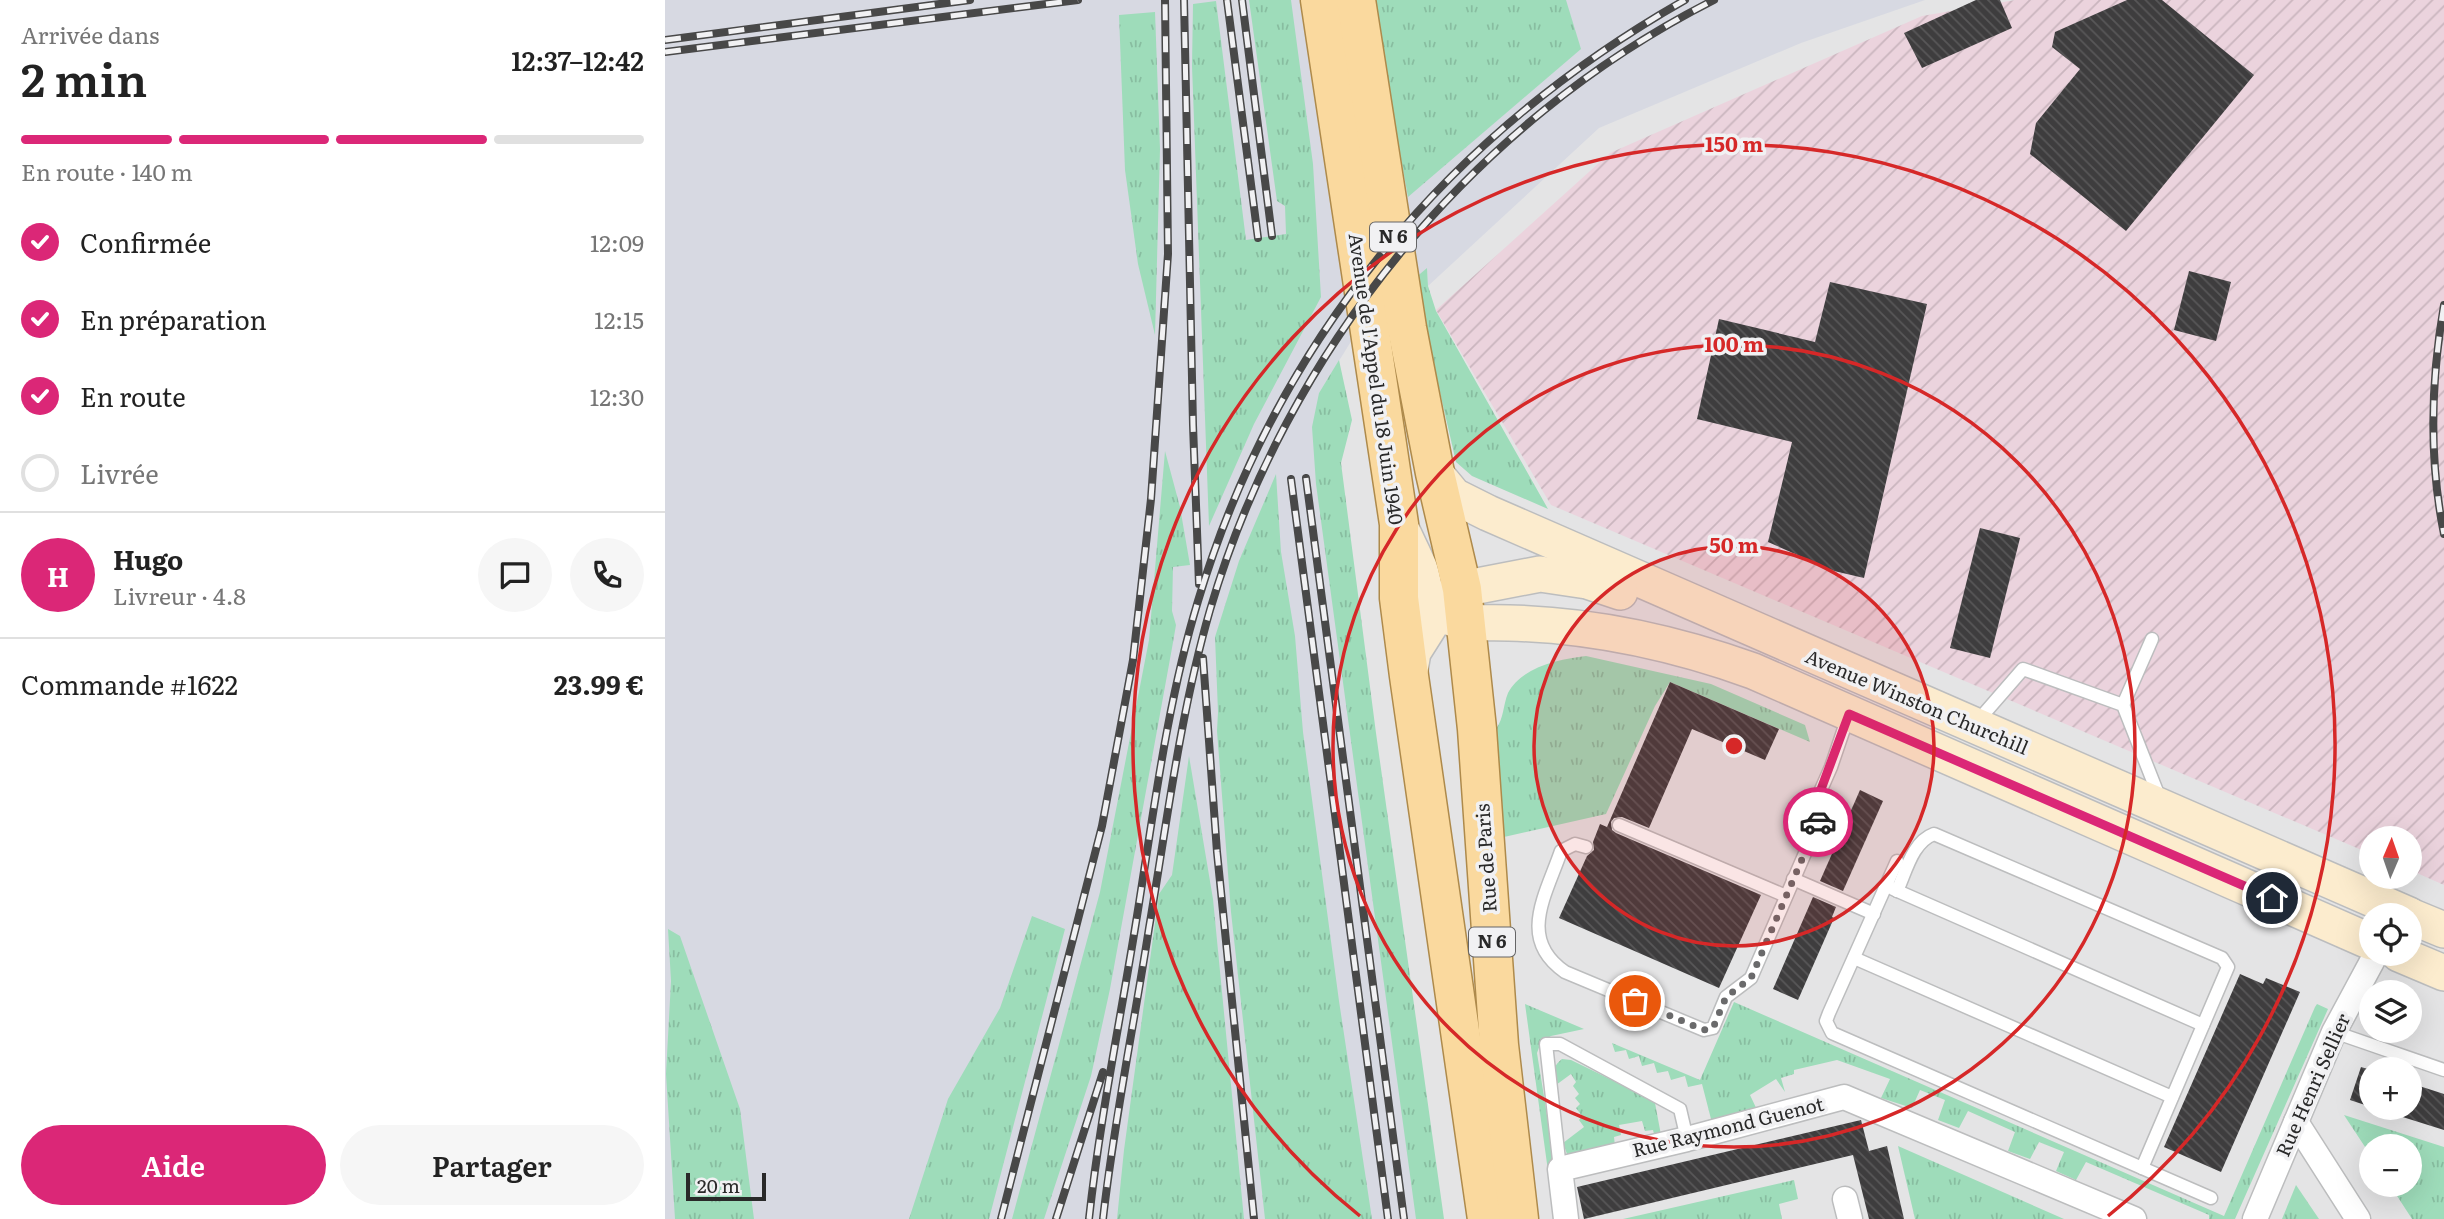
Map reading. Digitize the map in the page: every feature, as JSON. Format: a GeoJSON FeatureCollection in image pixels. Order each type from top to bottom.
{"type":"FeatureCollection","features":[{"type":"Feature","properties":{"kind":"main road","name":"Avenue de l'Appel du 18 Juin 1940"},"geometry":{"type":"LineString","coordinates":[[1320,0],[1399,524],[1399,598],[1409,676]]}},
{"type":"Feature","properties":{"kind":"main road","name":"N 6"},"geometry":{"type":"LineString","coordinates":[[1356,0],[1407,328],[1436,473],[1455,608]]}},
{"type":"Feature","properties":{"kind":"main road","name":"Avenue Winston Churchill"},"geometry":{"type":"LineString","coordinates":[[1436,473],[1445,488],[1465,502],[1793,648],[2381,903]]}},
{"type":"Feature","properties":{"kind":"main road"},"geometry":{"type":"LineString","coordinates":[[1399,524],[1420,570],[1426,598],[1455,608]]}},
{"type":"Feature","properties":{"kind":"main road"},"geometry":{"type":"LineString","coordinates":[[1409,676],[1413,652],[1455,608],[1539,574],[1587,581],[1696,619],[1793,648]]}},
{"type":"Feature","properties":{"kind":"main road","name":"Avenue Winston Churchill"},"geometry":{"type":"LineString","coordinates":[[1455,608],[1664,644],[1753,671],[2359,937]]}},
{"type":"Feature","properties":{"kind":"main road","name":"Rue de Paris"},"geometry":{"type":"LineString","coordinates":[[1455,608],[1470,664],[1477,729],[1500,1045],[1519,1219]]}},
{"type":"Feature","properties":{"kind":"main road","name":"N 6"},"geometry":{"type":"LineString","coordinates":[[1409,676],[1487,1219]]}},
{"type":"Feature","properties":{"kind":"main road","name":"Avenue Winston Churchill"},"geometry":{"type":"LineString","coordinates":[[2422,921],[2444,930]]}},
{"type":"Feature","properties":{"kind":"main road"},"geometry":{"type":"LineString","coordinates":[[2422,964],[2444,974]]}},
{"type":"Feature","properties":{"kind":"street","name":"Rue Henri Sellier"},"geometry":{"type":"LineString","coordinates":[[2255,1219],[2334,1032],[2370,966]]}},
{"type":"Feature","properties":{"kind":"street","name":"Rue Raymond Guenot"},"geometry":{"type":"LineString","coordinates":[[1560,1169],[1845,1097],[2134,1219]]}},
{"type":"Feature","properties":{"kind":"street"},"geometry":{"type":"LineString","coordinates":[[2296,1122],[2358,1219]]}},
{"type":"Feature","properties":{"kind":"street"},"geometry":{"type":"LineString","coordinates":[[1560,1169],[1566,1219]]}},
{"type":"Feature","properties":{"kind":"lane"},"geometry":{"type":"LineString","coordinates":[[2152,639],[2123,705],[2164,809]]}},
{"type":"Feature","properties":{"kind":"lane"},"geometry":{"type":"LineString","coordinates":[[1973,726],[2022,669],[2123,705]]}},
{"type":"Feature","properties":{"kind":"lane"},"geometry":{"type":"LineString","coordinates":[[1586,847],[1575,844],[1561,850],[1538,917],[1537,932],[1541,947],[1551,962],[1565,972],[1704,1030],[1713,1028],[1726,997],[1751,978],[1825,807],[1820,792],[1849,714]]}},
{"type":"Feature","properties":{"kind":"lane"},"geometry":{"type":"LineString","coordinates":[[1619,825],[1786,896]]}},
{"type":"Feature","properties":{"kind":"lane"},"geometry":{"type":"LineString","coordinates":[[2142,1168],[2228,967],[2222,958],[1934,834],[1924,838],[1874,914],[1826,1021],[1832,1033],[2142,1168],[2211,1198]]}},
{"type":"Feature","properties":{"kind":"lane"},"geometry":{"type":"LineString","coordinates":[[1892,889],[1897,861]]}},
{"type":"Feature","properties":{"kind":"lane"},"geometry":{"type":"LineString","coordinates":[[1793,879],[1874,914]]}},
{"type":"Feature","properties":{"kind":"lane"},"geometry":{"type":"LineString","coordinates":[[1892,889],[2203,1025]]}},
{"type":"Feature","properties":{"kind":"lane"},"geometry":{"type":"LineString","coordinates":[[1854,958],[2172,1097]]}},
{"type":"Feature","properties":{"kind":"lane"},"geometry":{"type":"LineString","coordinates":[[2334,1032],[2444,1070]]}},
{"type":"Feature","properties":{"kind":"lane"},"geometry":{"type":"LineString","coordinates":[[1560,1169],[1546,1044],[1560,1044],[1680,1109],[1687,1139]]}},
{"type":"Feature","properties":{"kind":"shaded area"},"geometry":{"type":"Polygon","coordinates":[[[665,0],[1925,0],[1801,43],[1599,128],[1428,286],[1427,269],[1360,327],[1319,393],[1432,1219],[665,1219],[665,0]]]}},
{"type":"Feature","properties":{"kind":"shaded area"},"geometry":{"type":"Polygon","coordinates":[[[2015,0],[2444,0],[2444,885],[2422,875],[2422,826],[2359,826],[2359,849],[1551,505],[1436,310],[1610,153],[1922,16],[2015,0]]]}},
{"type":"Feature","properties":{"kind":"green space"},"geometry":{"type":"Polygon","coordinates":[[[1249,0],[1291,0],[1313,164],[1321,297],[1254,424],[1209,526],[1192,66],[1193,4],[1216,1],[1246,240],[1286,234],[1285,206],[1277,201],[1249,0]]]}},
{"type":"Feature","properties":{"kind":"green space"},"geometry":{"type":"Polygon","coordinates":[[[1372,0],[1566,0],[1581,49],[1408,197],[1372,0]]]}},
{"type":"Feature","properties":{"kind":"green space"},"geometry":{"type":"Polygon","coordinates":[[[1155,12],[1160,149],[1155,335],[1138,264],[1125,170],[1119,15],[1155,12]]]}},
{"type":"Feature","properties":{"kind":"green space"},"geometry":{"type":"Polygon","coordinates":[[[1427,268],[1428,286],[1436,311],[1548,509],[1472,476],[1456,462],[1414,279],[1427,268]]]}},
{"type":"Feature","properties":{"kind":"green space"},"geometry":{"type":"Polygon","coordinates":[[[1339,360],[1352,420],[1341,463],[1444,1219],[1416,1219],[1316,484],[1312,427],[1319,393],[1339,360]]]}},
{"type":"Feature","properties":{"kind":"green space"},"geometry":{"type":"Polygon","coordinates":[[[1165,451],[1180,507],[1190,565],[1173,567],[1172,611],[1176,625],[1110,989],[1091,1076],[1044,1219],[1012,1219],[1100,892],[1149,640],[1165,451]]]}},
{"type":"Feature","properties":{"kind":"green space"},"geometry":{"type":"Polygon","coordinates":[[[1276,474],[1281,552],[1295,636],[1303,732],[1372,1219],[1265,1219],[1231,912],[1217,731],[1215,637],[1239,561],[1276,474]]]}},
{"type":"Feature","properties":{"kind":"green space"},"geometry":{"type":"Polygon","coordinates":[[[1586,656],[1711,684],[1805,725],[1810,742],[1670,682],[1655,706],[1606,814],[1504,837],[1496,729],[1508,693],[1522,677],[1542,666],[1586,656]]]}},
{"type":"Feature","properties":{"kind":"green space"},"geometry":{"type":"Polygon","coordinates":[[[1189,756],[1213,899],[1244,1219],[1117,1219],[1159,894],[1172,875],[1189,756]]]}},
{"type":"Feature","properties":{"kind":"green space"},"geometry":{"type":"Polygon","coordinates":[[[1032,916],[1065,929],[989,1219],[909,1219],[948,1099],[1000,1008],[1032,916]]]}},
{"type":"Feature","properties":{"kind":"green space"},"geometry":{"type":"Polygon","coordinates":[[[668,929],[680,936],[740,1109],[754,1219],[675,1219],[666,1074],[671,981],[668,929]]]}},
{"type":"Feature","properties":{"kind":"green space"},"geometry":{"type":"Polygon","coordinates":[[[1734,1002],[2224,1216],[2315,1007],[2317,1004],[2328,1009],[2235,1219],[2209,1219],[2209,1215],[2086,1162],[2076,1180],[2056,1171],[2064,1152],[2039,1142],[2030,1159],[2008,1151],[2015,1132],[1968,1111],[1959,1128],[1938,1120],[1945,1100],[1920,1090],[1912,1108],[1881,1098],[1890,1079],[1837,1060],[1794,1070],[1794,1074],[1781,1078],[1785,1092],[1776,1079],[1750,1095],[1759,1114],[1689,1126],[1711,1119],[1702,1084],[1688,1087],[1685,1076],[1671,1080],[1668,1071],[1657,1073],[1654,1063],[1642,1066],[1639,1056],[1629,1059],[1626,1050],[1615,1052],[1612,1043],[1700,1080],[1734,1002]]]}},
{"type":"Feature","properties":{"kind":"green space"},"geometry":{"type":"Polygon","coordinates":[[[1525,1004],[1584,1029],[1551,1036],[1541,1042],[1537,1053],[1555,1165],[1548,1171],[1525,1004]]]}},
{"type":"Feature","properties":{"kind":"green space"},"geometry":{"type":"Polygon","coordinates":[[[1562,1059],[1571,1060],[1651,1099],[1655,1103],[1661,1135],[1655,1138],[1653,1130],[1645,1131],[1642,1121],[1619,1125],[1621,1135],[1614,1137],[1615,1146],[1567,1154],[1563,1143],[1584,1127],[1579,1120],[1582,1116],[1576,1108],[1580,1104],[1575,1098],[1579,1094],[1573,1086],[1576,1082],[1571,1074],[1556,1085],[1554,1070],[1562,1059]]]}},
{"type":"Feature","properties":{"kind":"green space"},"geometry":{"type":"Polygon","coordinates":[[[2344,1115],[2403,1134],[2359,1134],[2359,1138],[2344,1115]]]}},
{"type":"Feature","properties":{"kind":"green space"},"geometry":{"type":"Polygon","coordinates":[[[2422,1140],[2444,1147],[2444,1219],[2412,1219],[2398,1197],[2422,1197],[2422,1140]]]}},
{"type":"Feature","properties":{"kind":"green space"},"geometry":{"type":"Polygon","coordinates":[[[1898,1146],[2064,1219],[1915,1219],[1898,1146]]]}},
{"type":"Feature","properties":{"kind":"green space"},"geometry":{"type":"Polygon","coordinates":[[[1794,1180],[1798,1199],[1779,1204],[1782,1219],[1623,1219],[1794,1180]]]}},
{"type":"Feature","properties":{"kind":"green space"},"geometry":{"type":"Polygon","coordinates":[[[2296,1185],[2319,1219],[2282,1219],[2296,1185]]]}},
{"type":"Feature","properties":{"kind":"building"},"geometry":{"type":"Polygon","coordinates":[[[1976,0],[2000,0],[2012,28],[1922,68],[1904,33],[1976,0]]]}},
{"type":"Feature","properties":{"kind":"building"},"geometry":{"type":"Polygon","coordinates":[[[2127,0],[2162,0],[2254,75],[2126,231],[2030,154],[2036,123],[2080,69],[2052,47],[2055,32],[2127,0]]]}},
{"type":"Feature","properties":{"kind":"building"},"geometry":{"type":"Polygon","coordinates":[[[2189,271],[2231,282],[2216,341],[2174,330],[2189,271]]]}},
{"type":"Feature","properties":{"kind":"building"},"geometry":{"type":"Polygon","coordinates":[[[1830,282],[1927,304],[1864,578],[1834,571],[1768,542],[1792,442],[1697,419],[1719,319],[1815,342],[1830,282]]]}},
{"type":"Feature","properties":{"kind":"building"},"geometry":{"type":"Polygon","coordinates":[[[1980,528],[2020,538],[1990,658],[1950,648],[1980,528]]]}},
{"type":"Feature","properties":{"kind":"building"},"geometry":{"type":"Polygon","coordinates":[[[1670,682],[1779,729],[1765,760],[1692,729],[1649,828],[1622,817],[1614,818],[1611,822],[1612,830],[1616,833],[1761,895],[1719,988],[1559,918],[1587,856],[1594,850],[1593,842],[1600,824],[1607,827],[1670,682]]]}},
{"type":"Feature","properties":{"kind":"building"},"geometry":{"type":"Polygon","coordinates":[[[1860,790],[1883,801],[1843,891],[1820,881],[1860,790]]]}},
{"type":"Feature","properties":{"kind":"building"},"geometry":{"type":"Polygon","coordinates":[[[1813,897],[1836,907],[1832,917],[1834,918],[1798,1000],[1773,989],[1813,897]]]}},
{"type":"Feature","properties":{"kind":"building"},"geometry":{"type":"Polygon","coordinates":[[[2240,974],[2263,984],[2266,978],[2300,992],[2221,1172],[2164,1147],[2240,974]]]}},
{"type":"Feature","properties":{"kind":"building"},"geometry":{"type":"Polygon","coordinates":[[[2359,1073],[2359,1103],[2350,1100],[2359,1073]]]}},
{"type":"Feature","properties":{"kind":"building"},"geometry":{"type":"Polygon","coordinates":[[[2422,1087],[2444,1094],[2444,1130],[2412,1120],[2422,1120],[2422,1087]]]}},
{"type":"Feature","properties":{"kind":"building"},"geometry":{"type":"Polygon","coordinates":[[[1861,1120],[1869,1151],[1887,1146],[1904,1219],[1869,1219],[1853,1155],[1584,1219],[1577,1187],[1861,1120]]]}},
{"type":"Feature","properties":{"kind":"railway"},"geometry":{"type":"LineString","coordinates":[[665,40],[970,0]]}},
{"type":"Feature","properties":{"kind":"railway"},"geometry":{"type":"LineString","coordinates":[[665,52],[1078,0]]}},
{"type":"Feature","properties":{"kind":"railway"},"geometry":{"type":"LineString","coordinates":[[1001,1219],[1102,826],[1133,660],[1151,499],[1168,254],[1165,0]]}},
{"type":"Feature","properties":{"kind":"railway"},"geometry":{"type":"LineString","coordinates":[[1184,0],[1199,584]]}},
{"type":"Feature","properties":{"kind":"railway"},"geometry":{"type":"LineString","coordinates":[[1227,0],[1258,238]]}},
{"type":"Feature","properties":{"kind":"railway"},"geometry":{"type":"LineString","coordinates":[[1242,0],[1272,236]]}},
{"type":"Feature","properties":{"kind":"railway"},"geometry":{"type":"LineString","coordinates":[[1089,1219],[1162,757],[1178,678],[1198,601],[1232,506],[1274,416],[1324,331],[1382,253],[1448,180],[1520,114],[1600,54],[1685,0]]}},
{"type":"Feature","properties":{"kind":"railway"},"geometry":{"type":"LineString","coordinates":[[1103,1219],[1118,1109],[1190,689],[1210,610],[1244,514],[1287,423],[1339,335],[1400,254],[1468,178],[1544,110],[1626,51],[1714,0]]}},
{"type":"Feature","properties":{"kind":"railway"},"geometry":{"type":"LineString","coordinates":[[2444,305],[2436,362],[2433,420],[2436,478],[2444,534]]}},
{"type":"Feature","properties":{"kind":"railway"},"geometry":{"type":"LineString","coordinates":[[1306,478],[1404,1219]]}},
{"type":"Feature","properties":{"kind":"railway"},"geometry":{"type":"LineString","coordinates":[[1291,479],[1388,1219]]}},
{"type":"Feature","properties":{"kind":"railway"},"geometry":{"type":"LineString","coordinates":[[1203,658],[1217,852],[1254,1219]]}},
{"type":"Feature","properties":{"kind":"railway"},"geometry":{"type":"LineString","coordinates":[[1056,1219],[1103,1072]]}},
{"type":"Feature","properties":{"kind":"way so far"},"geometry":{"type":"LineString","coordinates":[[1635,1001],[1704,1030],[1713,1028],[1726,997],[1751,978],[1818,822]]}},
{"type":"Feature","properties":{"kind":"route"},"geometry":{"type":"LineString","coordinates":[[1818,822],[1825,807],[1820,792],[1849,714],[2272,898]]}}]}
